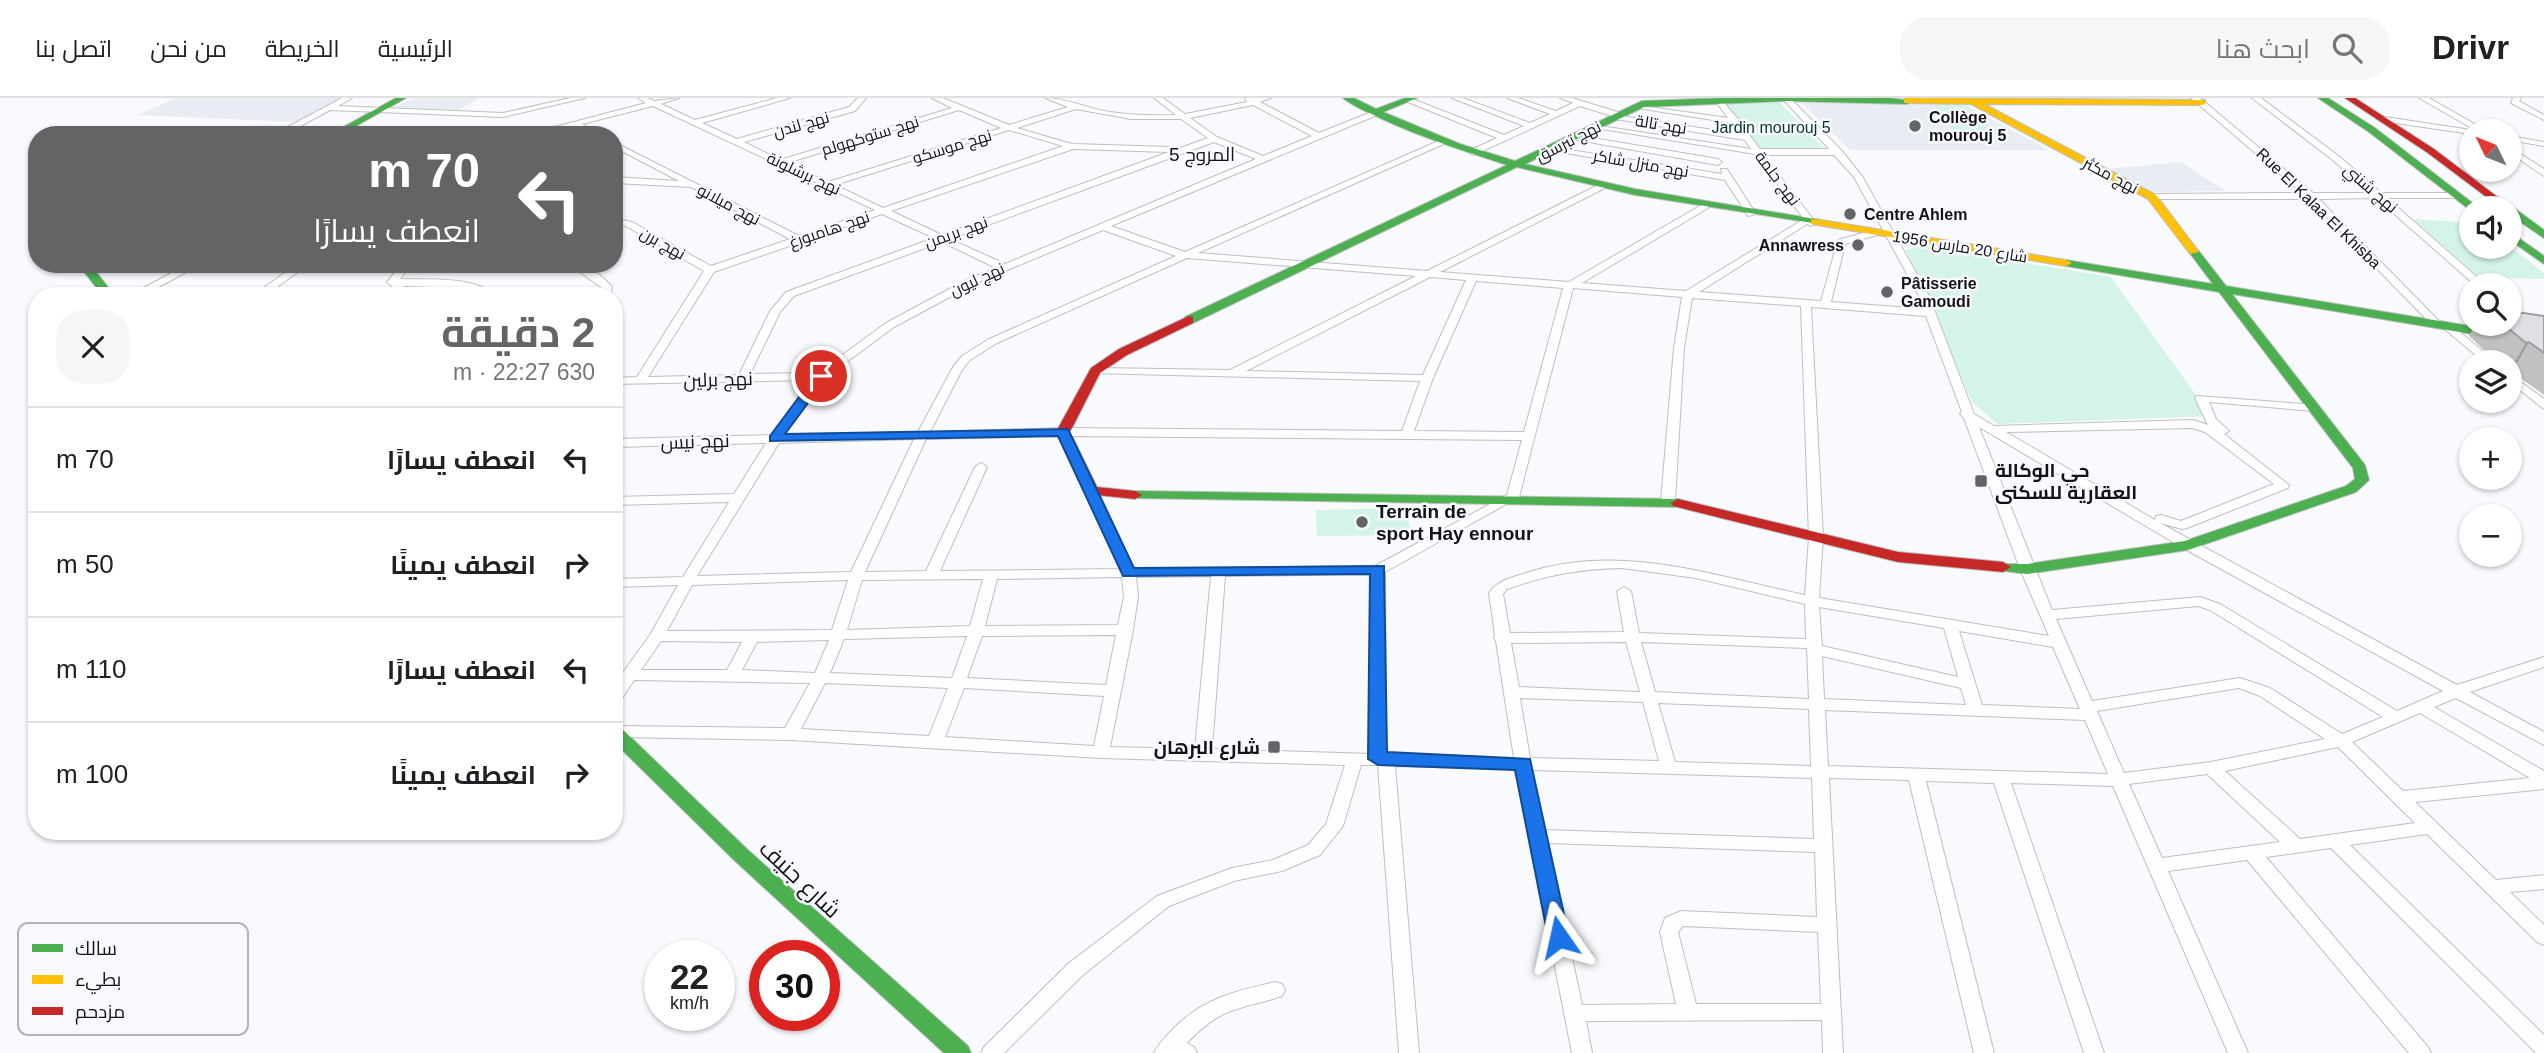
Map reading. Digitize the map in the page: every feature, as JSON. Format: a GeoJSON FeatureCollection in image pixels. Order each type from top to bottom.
{"type":"FeatureCollection","features":[{"type":"Feature","properties":{"kind":"street"},"geometry":{"type":"LineString","coordinates":[[294,126],[348,98]]}},
{"type":"Feature","properties":{"kind":"street"},"geometry":{"type":"LineString","coordinates":[[350,126],[402,98]]}},
{"type":"Feature","properties":{"kind":"street"},"geometry":{"type":"LineString","coordinates":[[536,98],[552,105]]}},
{"type":"Feature","properties":{"kind":"street"},"geometry":{"type":"LineString","coordinates":[[328,108],[502,115],[581,98]]}},
{"type":"Feature","properties":{"kind":"street","name":"نهج برشلونة"},"geometry":{"type":"LineString","coordinates":[[642,98],[1003,267]]}},
{"type":"Feature","properties":{"kind":"street"},"geometry":{"type":"LineString","coordinates":[[567,126],[675,98]]}},
{"type":"Feature","properties":{"kind":"street"},"geometry":{"type":"LineString","coordinates":[[696,122],[786,98]]}},
{"type":"Feature","properties":{"kind":"street","name":"نهج لندن"},"geometry":{"type":"LineString","coordinates":[[736,142],[844,112],[855,107],[862,98]]}},
{"type":"Feature","properties":{"kind":"street"},"geometry":{"type":"LineString","coordinates":[[936,98],[1009,128],[1072,146],[1183,150]]}},
{"type":"Feature","properties":{"kind":"street"},"geometry":{"type":"LineString","coordinates":[[1049,98],[1120,118],[1182,118],[1219,113],[1249,100],[1267,98]]}},
{"type":"Feature","properties":{"kind":"street"},"geometry":{"type":"LineString","coordinates":[[1158,98],[1214,139],[1262,159]]}},
{"type":"Feature","properties":{"kind":"street","name":"شارع 20 مارس 1956"},"geometry":{"type":"LineString","coordinates":[[1347,98],[1374,113],[1443,142],[1602,186],[1751,214],[2544,342]]}},
{"type":"Feature","properties":{"kind":"street"},"geometry":{"type":"LineString","coordinates":[[1457,98],[1531,126]]}},
{"type":"Feature","properties":{"kind":"street"},"geometry":{"type":"LineString","coordinates":[[1511,98],[1557,114]]}},
{"type":"Feature","properties":{"kind":"street","name":"نهج تالة"},"geometry":{"type":"LineString","coordinates":[[1564,98],[1616,116],[1749,138]]}},
{"type":"Feature","properties":{"kind":"street"},"geometry":{"type":"LineString","coordinates":[[1786,98],[1858,176],[1924,296],[1966,414],[2027,569],[2238,1053]]}},
{"type":"Feature","properties":{"kind":"street","name":"نهج تبرسق"},"geometry":{"type":"LineString","coordinates":[[1095,371],[1123,352],[1554,149],[1616,116],[1634,103],[1786,98],[2198,100]]}},
{"type":"Feature","properties":{"kind":"street","name":"نهج شنني"},"geometry":{"type":"LineString","coordinates":[[2256,98],[2281,114],[2379,195],[2467,273]]}},
{"type":"Feature","properties":{"kind":"street"},"geometry":{"type":"LineString","coordinates":[[2322,98],[2372,130],[2457,195]]}},
{"type":"Feature","properties":{"kind":"street"},"geometry":{"type":"LineString","coordinates":[[2349,98],[2385,119],[2490,196]]}},
{"type":"Feature","properties":{"kind":"street"},"geometry":{"type":"LineString","coordinates":[[2423,98],[2461,119]]}},
{"type":"Feature","properties":{"kind":"street"},"geometry":{"type":"LineString","coordinates":[[2516,98],[2514,101],[2544,118]]}},
{"type":"Feature","properties":{"kind":"street"},"geometry":{"type":"LineString","coordinates":[[1374,113],[1410,99],[1504,138]]}},
{"type":"Feature","properties":{"kind":"street"},"geometry":{"type":"LineString","coordinates":[[1249,100],[1318,136]]}},
{"type":"Feature","properties":{"kind":"street","name":"نهج جلمة"},"geometry":{"type":"LineString","coordinates":[[1719,100],[1739,122],[1807,222]]}},
{"type":"Feature","properties":{"kind":"street","name":"نهج مكثر"},"geometry":{"type":"LineString","coordinates":[[1970,100],[2152,197],[2360,468],[2362,480],[2351,489],[2188,545]]}},
{"type":"Feature","properties":{"kind":"street","name":"Rue El Kalaa El Khisba"},"geometry":{"type":"LineString","coordinates":[[2198,100],[2311,196],[2442,325],[2475,350]]}},
{"type":"Feature","properties":{"kind":"street"},"geometry":{"type":"LineString","coordinates":[[1474,152],[1580,103]]}},
{"type":"Feature","properties":{"kind":"street"},"geometry":{"type":"LineString","coordinates":[[1634,103],[1739,122]]}},
{"type":"Feature","properties":{"kind":"street","name":"نهج موسكو"},"geometry":{"type":"LineString","coordinates":[[830,184],[1075,107]]}},
{"type":"Feature","properties":{"kind":"street","name":"نهج ستوكهولم"},"geometry":{"type":"LineString","coordinates":[[781,162],[958,108]]}},
{"type":"Feature","properties":{"kind":"street","name":"نهج ليون"},"geometry":{"type":"LineString","coordinates":[[623,685],[657,636],[687,581],[775,439],[821,376],[916,309],[1003,267],[1374,113]]}},
{"type":"Feature","properties":{"kind":"street"},"geometry":{"type":"LineString","coordinates":[[2385,119],[2459,130]]}},
{"type":"Feature","properties":{"kind":"street"},"geometry":{"type":"LineString","coordinates":[[576,124],[580,126]]}},
{"type":"Feature","properties":{"kind":"street"},"geometry":{"type":"LineString","coordinates":[[1594,127],[1757,152],[1838,152]]}},
{"type":"Feature","properties":{"kind":"street"},"geometry":{"type":"LineString","coordinates":[[1575,137],[1718,162]]}},
{"type":"Feature","properties":{"kind":"street","name":"نهج بريمن"},"geometry":{"type":"LineString","coordinates":[[743,378],[783,298],[1214,139]]}},
{"type":"Feature","properties":{"kind":"street"},"geometry":{"type":"LineString","coordinates":[[2522,140],[2544,144]]}},
{"type":"Feature","properties":{"kind":"street"},"geometry":{"type":"LineString","coordinates":[[790,734],[820,678],[838,636],[856,576],[922,435],[957,369],[978,349],[1183,255],[1443,142]]}},
{"type":"Feature","properties":{"kind":"street"},"geometry":{"type":"LineString","coordinates":[[1706,145],[1751,214]]}},
{"type":"Feature","properties":{"kind":"street","name":"نهج هامبورغ"},"geometry":{"type":"LineString","coordinates":[[710,270],[1072,146]]}},
{"type":"Feature","properties":{"kind":"street"},"geometry":{"type":"LineString","coordinates":[[623,149],[693,184]]}},
{"type":"Feature","properties":{"kind":"street","name":"نهج منزل شاكر"},"geometry":{"type":"LineString","coordinates":[[1554,149],[1728,178]]}},
{"type":"Feature","properties":{"kind":"street"},"geometry":{"type":"LineString","coordinates":[[1151,150],[1160,158]]}},
{"type":"Feature","properties":{"kind":"street"},"geometry":{"type":"LineString","coordinates":[[2522,157],[2544,173]]}},
{"type":"Feature","properties":{"kind":"street"},"geometry":{"type":"LineString","coordinates":[[630,181],[661,168]]}},
{"type":"Feature","properties":{"kind":"street","name":"نهج ميلانو"},"geometry":{"type":"LineString","coordinates":[[623,181],[693,184],[798,240]]}},
{"type":"Feature","properties":{"kind":"street"},"geometry":{"type":"LineString","coordinates":[[1235,372],[1602,186]]}},
{"type":"Feature","properties":{"kind":"street"},"geometry":{"type":"LineString","coordinates":[[2152,197],[2457,195]]}},
{"type":"Feature","properties":{"kind":"street"},"geometry":{"type":"LineString","coordinates":[[623,583],[856,576],[1378,570],[1513,497],[1568,287],[1705,206]]}},
{"type":"Feature","properties":{"kind":"street"},"geometry":{"type":"LineString","coordinates":[[2522,219],[2544,235]]}},
{"type":"Feature","properties":{"kind":"street"},"geometry":{"type":"LineString","coordinates":[[1687,295],[1807,222]]}},
{"type":"Feature","properties":{"kind":"street","name":"نهج برن"},"geometry":{"type":"LineString","coordinates":[[623,223],[710,270]]}},
{"type":"Feature","properties":{"kind":"street"},"geometry":{"type":"LineString","coordinates":[[1102,226],[1183,255],[1928,313]]}},
{"type":"Feature","properties":{"kind":"street"},"geometry":{"type":"LineString","coordinates":[[1825,305],[1841,242],[1874,233]]}},
{"type":"Feature","properties":{"kind":"street"},"geometry":{"type":"LineString","coordinates":[[2522,244],[2544,261]]}},
{"type":"Feature","properties":{"kind":"street"},"geometry":{"type":"LineString","coordinates":[[640,381],[710,270]]}},
{"type":"Feature","properties":{"kind":"street"},"geometry":{"type":"LineString","coordinates":[[151,287],[179,273]]}},
{"type":"Feature","properties":{"kind":"street"},"geometry":{"type":"LineString","coordinates":[[271,287],[291,273]]}},
{"type":"Feature","properties":{"kind":"street"},"geometry":{"type":"LineString","coordinates":[[391,282],[399,273]]}},
{"type":"Feature","properties":{"kind":"street"},"geometry":{"type":"LineString","coordinates":[[589,273],[607,287]]}},
{"type":"Feature","properties":{"kind":"street"},"geometry":{"type":"LineString","coordinates":[[1407,433],[1427,378],[1472,278]]}},
{"type":"Feature","properties":{"kind":"street"},"geometry":{"type":"LineString","coordinates":[[391,282],[398,287]]}},
{"type":"Feature","properties":{"kind":"street"},"geometry":{"type":"LineString","coordinates":[[391,282],[472,287]]}},
{"type":"Feature","properties":{"kind":"street"},"geometry":{"type":"LineString","coordinates":[[1668,501],[1679,348],[1687,295]]}},
{"type":"Feature","properties":{"kind":"street"},"geometry":{"type":"LineString","coordinates":[[1806,303],[1816,537],[1812,601],[1833,1053]]}},
{"type":"Feature","properties":{"kind":"street"},"geometry":{"type":"LineString","coordinates":[[2526,327],[2544,342]]}},
{"type":"Feature","properties":{"kind":"street"},"geometry":{"type":"LineString","coordinates":[[1101,752],[1126,630],[1131,596],[1129,573],[1063,432],[1095,371],[1427,378]]}},
{"type":"Feature","properties":{"kind":"street","name":"نهج برلين"},"geometry":{"type":"LineString","coordinates":[[623,381],[821,376]]}},
{"type":"Feature","properties":{"kind":"street"},"geometry":{"type":"LineString","coordinates":[[2522,387],[2544,405]]}},
{"type":"Feature","properties":{"kind":"street"},"geometry":{"type":"LineString","coordinates":[[2295,482],[2211,421],[2200,400],[2207,397],[2313,407]]}},
{"type":"Feature","properties":{"kind":"street"},"geometry":{"type":"LineString","coordinates":[[1966,414],[1999,429],[2177,526],[2283,485],[2209,429],[2193,424],[1999,429]]}},
{"type":"Feature","properties":{"kind":"street"},"geometry":{"type":"LineString","coordinates":[[1999,429],[2188,545],[2459,690],[2544,739]]}},
{"type":"Feature","properties":{"kind":"street","name":"نهج نيس"},"geometry":{"type":"LineString","coordinates":[[623,443],[1063,432],[1530,436]]}},
{"type":"Feature","properties":{"kind":"street"},"geometry":{"type":"LineString","coordinates":[[931,575],[981,467]]}},
{"type":"Feature","properties":{"kind":"street"},"geometry":{"type":"LineString","coordinates":[[1092,491],[1160,497],[1513,497],[1668,501],[1898,557],[2027,569],[2188,545]]}},
{"type":"Feature","properties":{"kind":"street"},"geometry":{"type":"LineString","coordinates":[[623,501],[738,498]]}},
{"type":"Feature","properties":{"kind":"street"},"geometry":{"type":"LineString","coordinates":[[1582,1053],[1523,764],[1502,638],[1498,590],[1508,583],[1580,565],[1620,562],[1659,565],[1812,601],[2060,643]]}},
{"type":"Feature","properties":{"kind":"street"},"geometry":{"type":"LineString","coordinates":[[1378,570],[1382,759],[1409,1053]]}},
{"type":"Feature","properties":{"kind":"street"},"geometry":{"type":"LineString","coordinates":[[1203,754],[1218,573]]}},
{"type":"Feature","properties":{"kind":"street"},"geometry":{"type":"LineString","coordinates":[[935,742],[976,631],[990,575]]}},
{"type":"Feature","properties":{"kind":"street"},"geometry":{"type":"LineString","coordinates":[[1624,591],[1632,637],[1669,769]]}},
{"type":"Feature","properties":{"kind":"street"},"geometry":{"type":"LineString","coordinates":[[2047,615],[2200,601],[2215,607],[2395,717]]}},
{"type":"Feature","properties":{"kind":"street"},"geometry":{"type":"LineString","coordinates":[[1950,624],[1976,711]]}},
{"type":"Feature","properties":{"kind":"street"},"geometry":{"type":"LineString","coordinates":[[657,636],[838,636],[976,631],[1126,630]]}},
{"type":"Feature","properties":{"kind":"street"},"geometry":{"type":"LineString","coordinates":[[732,674],[751,637]]}},
{"type":"Feature","properties":{"kind":"street"},"geometry":{"type":"LineString","coordinates":[[1502,638],[1632,637],[1814,647],[1967,684]]}},
{"type":"Feature","properties":{"kind":"street"},"geometry":{"type":"LineString","coordinates":[[623,732],[790,734],[1101,752],[1917,777],[2117,780],[2211,768],[2341,741],[2459,690],[2544,662]]}},
{"type":"Feature","properties":{"kind":"street"},"geometry":{"type":"LineString","coordinates":[[631,675],[732,674],[1114,691]]}},
{"type":"Feature","properties":{"kind":"street"},"geometry":{"type":"LineString","coordinates":[[1511,692],[1976,711],[2089,711],[2240,683],[2265,692],[2341,741],[2544,937]]}},
{"type":"Feature","properties":{"kind":"street"},"geometry":{"type":"LineString","coordinates":[[2420,706],[2544,781]]}},
{"type":"Feature","properties":{"kind":"street","name":"شارع جنيف"},"geometry":{"type":"LineString","coordinates":[[623,741],[653,774],[849,956],[960,1053]]}},
{"type":"Feature","properties":{"kind":"street"},"geometry":{"type":"LineString","coordinates":[[990,1053],[1076,969],[1163,901],[1232,875],[1276,866],[1314,850],[1334,826],[1356,758]]}},
{"type":"Feature","properties":{"kind":"street"},"geometry":{"type":"LineString","coordinates":[[2211,768],[2296,846]]}},
{"type":"Feature","properties":{"kind":"street"},"geometry":{"type":"LineString","coordinates":[[1917,777],[1984,1053]]}},
{"type":"Feature","properties":{"kind":"street"},"geometry":{"type":"LineString","coordinates":[[2001,779],[2094,1053]]}},
{"type":"Feature","properties":{"kind":"street"},"geometry":{"type":"LineString","coordinates":[[2400,797],[2544,781]]}},
{"type":"Feature","properties":{"kind":"street"},"geometry":{"type":"LineString","coordinates":[[2157,866],[2431,827]]}},
{"type":"Feature","properties":{"kind":"street"},"geometry":{"type":"LineString","coordinates":[[1539,835],[1823,846]]}},
{"type":"Feature","properties":{"kind":"street"},"geometry":{"type":"LineString","coordinates":[[2335,841],[2544,1048]]}},
{"type":"Feature","properties":{"kind":"street"},"geometry":{"type":"LineString","coordinates":[[2252,853],[2421,1053]]}},
{"type":"Feature","properties":{"kind":"street"},"geometry":{"type":"LineString","coordinates":[[2493,887],[2544,881]]}},
{"type":"Feature","properties":{"kind":"street"},"geometry":{"type":"LineString","coordinates":[[1688,1013],[1669,932],[1672,923],[1681,918],[1827,925]]}},
{"type":"Feature","properties":{"kind":"street"},"geometry":{"type":"LineString","coordinates":[[1174,1050],[1206,1010],[1219,1003],[1275,990]]}},
{"type":"Feature","properties":{"kind":"street"},"geometry":{"type":"LineString","coordinates":[[1573,1013],[1831,1012]]}},
{"type":"Feature","properties":{"kind":"shaded area"},"geometry":{"type":"Polygon","coordinates":[[[177,98],[343,98],[295,122],[138,115],[177,98]]]}},
{"type":"Feature","properties":{"kind":"shaded area"},"geometry":{"type":"Polygon","coordinates":[[[417,98],[479,98],[459,110],[393,107],[417,98]]]}},
{"type":"Feature","properties":{"kind":"shaded area","name":"Collège mourouj 5"},"geometry":{"type":"Polygon","coordinates":[[[1799,100],[1961,103],[2049,150],[1850,150],[1799,100]]]}},
{"type":"Feature","properties":{"kind":"shaded area"},"geometry":{"type":"Polygon","coordinates":[[[2181,162],[2226,191],[2154,192],[2107,169],[2181,162]]]}},
{"type":"Feature","properties":{"kind":"green space","name":"Jardin mourouj 5"},"geometry":{"type":"Polygon","coordinates":[[[1769,99],[1781,104],[1826,150],[1759,150],[1723,100],[1769,99]]]}},
{"type":"Feature","properties":{"kind":"green space"},"geometry":{"type":"Polygon","coordinates":[[[1935,106],[1969,106],[1993,132],[1984,137],[1954,132],[1935,106]]]}},
{"type":"Feature","properties":{"kind":"green space"},"geometry":{"type":"Polygon","coordinates":[[[2413,219],[2459,222],[2459,259],[2522,259],[2522,256],[2544,273],[2544,279],[2522,278],[2522,273],[2474,273],[2413,219]]]}},
{"type":"Feature","properties":{"kind":"green space"},"geometry":{"type":"Polygon","coordinates":[[[1923,246],[2111,277],[2211,416],[1998,424],[1972,402],[1906,250],[1923,246]]]}},
{"type":"Feature","properties":{"kind":"green space","name":"Terrain de sport Hay ennour"},"geometry":{"type":"Polygon","coordinates":[[[1405,508],[1412,535],[1317,536],[1316,510],[1405,508]]]}},
{"type":"Feature","properties":{"kind":"building"},"geometry":{"type":"Polygon","coordinates":[[[2522,313],[2544,316],[2544,353],[2529,342],[2526,343],[2518,336],[2522,336],[2522,313]]]}},
{"type":"Feature","properties":{"kind":"traffic: fast"},"geometry":{"type":"LineString","coordinates":[[350,126],[402,98]]}},
{"type":"Feature","properties":{"kind":"traffic: fast"},"geometry":{"type":"LineString","coordinates":[[1347,98],[1400,124],[1456,146],[1515,164],[1635,192],[1815,222]]}},
{"type":"Feature","properties":{"kind":"traffic: fast"},"geometry":{"type":"LineString","coordinates":[[1374,113],[1413,98]]}},
{"type":"Feature","properties":{"kind":"traffic: fast"},"geometry":{"type":"LineString","coordinates":[[1189,320],[1642,104],[1786,98],[1907,101]]}},
{"type":"Feature","properties":{"kind":"traffic: fast"},"geometry":{"type":"LineString","coordinates":[[2322,98],[2372,130],[2459,197]]}},
{"type":"Feature","properties":{"kind":"traffic: fast"},"geometry":{"type":"LineString","coordinates":[[2522,219],[2544,235]]}},
{"type":"Feature","properties":{"kind":"traffic: fast"},"geometry":{"type":"LineString","coordinates":[[2522,244],[2544,261]]}},
{"type":"Feature","properties":{"kind":"traffic: fast"},"geometry":{"type":"LineString","coordinates":[[2003,567],[2027,569],[2188,545],[2351,489],[2362,480],[2360,468],[2194,252]]}},
{"type":"Feature","properties":{"kind":"traffic: fast"},"geometry":{"type":"LineString","coordinates":[[2066,263],[2544,342]]}},
{"type":"Feature","properties":{"kind":"traffic: fast"},"geometry":{"type":"LineString","coordinates":[[91,273],[102,287]]}},
{"type":"Feature","properties":{"kind":"traffic: fast"},"geometry":{"type":"LineString","coordinates":[[1135,495],[1678,503]]}},
{"type":"Feature","properties":{"kind":"traffic: fast"},"geometry":{"type":"LineString","coordinates":[[623,740],[741,855],[960,1053]]}},
{"type":"Feature","properties":{"kind":"traffic: slow"},"geometry":{"type":"LineString","coordinates":[[1967,98],[2152,197],[2194,252]]}},
{"type":"Feature","properties":{"kind":"traffic: slow"},"geometry":{"type":"LineString","coordinates":[[1907,101],[2202,102]]}},
{"type":"Feature","properties":{"kind":"traffic: slow"},"geometry":{"type":"LineString","coordinates":[[1815,222],[2066,263]]}},
{"type":"Feature","properties":{"kind":"traffic: jam"},"geometry":{"type":"LineString","coordinates":[[2349,98],[2431,151],[2491,196]]}},
{"type":"Feature","properties":{"kind":"traffic: jam"},"geometry":{"type":"LineString","coordinates":[[1135,495],[1092,491],[1063,432],[1095,371],[1123,352],[1189,320]]}},
{"type":"Feature","properties":{"kind":"traffic: jam"},"geometry":{"type":"LineString","coordinates":[[1678,503],[1898,557],[2003,567]]}},
{"type":"Feature","properties":{"kind":"place","name":"Collège mourouj 5"},"geometry":{"type":"Point","coordinates":[1915,126]}},
{"type":"Feature","properties":{"kind":"place","name":"Centre Ahlem"},"geometry":{"type":"Point","coordinates":[1850,214]}},
{"type":"Feature","properties":{"kind":"place","name":"Annawress"},"geometry":{"type":"Point","coordinates":[1858,245]}},
{"type":"Feature","properties":{"kind":"place","name":"Pâtisserie Gamoudi"},"geometry":{"type":"Point","coordinates":[1887,292]}},
{"type":"Feature","properties":{"kind":"place","name":"حي الوكالة العقارية للسكنى"},"geometry":{"type":"Point","coordinates":[1981,481]}},
{"type":"Feature","properties":{"kind":"place","name":"Terrain de sport Hay ennour"},"geometry":{"type":"Point","coordinates":[1362,522]}},
{"type":"Feature","properties":{"kind":"place","name":"شارع البرهان"},"geometry":{"type":"Point","coordinates":[1274,747]}},
{"type":"Feature","properties":{"kind":"district","name":"المروج 5"},"geometry":{"type":"Point","coordinates":[1202,154]}},
{"type":"Feature","properties":{"kind":"route"},"geometry":{"type":"LineString","coordinates":[[821,376],[775,439],[1063,432],[1129,573],[1378,570],[1378,759],[1523,764],[1559,937]]}}]}
